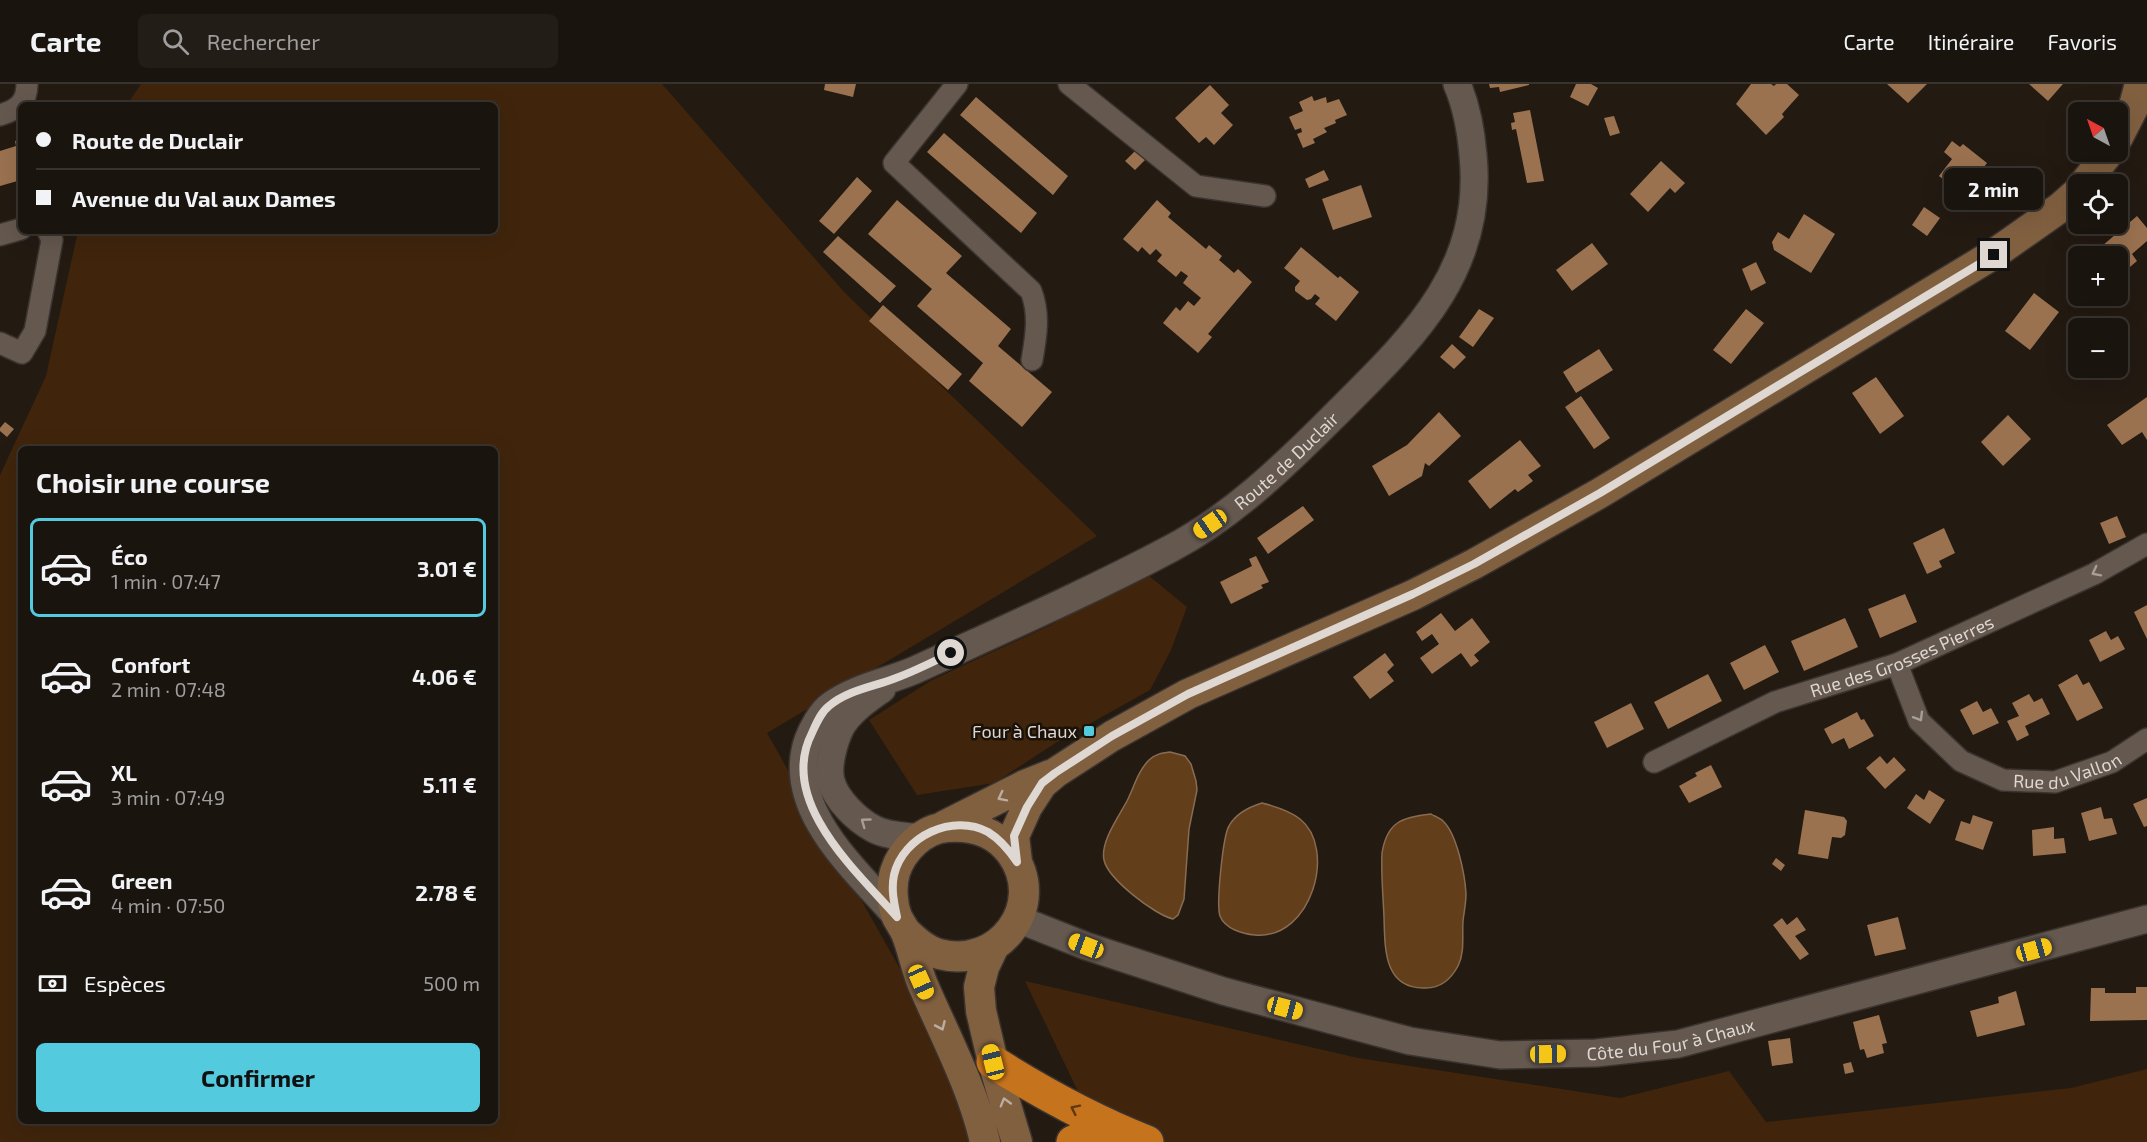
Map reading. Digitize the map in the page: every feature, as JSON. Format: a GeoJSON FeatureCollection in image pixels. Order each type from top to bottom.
{"type":"FeatureCollection","features":[{"type":"Feature","properties":{"kind":"highway"},"geometry":{"type":"LineString","coordinates":[[993,1062],[1026,1083],[1143,1140]]}},
{"type":"Feature","properties":{"kind":"highway"},"geometry":{"type":"LineString","coordinates":[[1072,1142],[1079,1138],[1104,1135],[1143,1140]]}},
{"type":"Feature","properties":{"kind":"main road"},"geometry":{"type":"LineString","coordinates":[[2128,118],[2140,84]]}},
{"type":"Feature","properties":{"kind":"main road"},"geometry":{"type":"LineString","coordinates":[[2092,174],[2101,162]]}},
{"type":"Feature","properties":{"kind":"main road"},"geometry":{"type":"LineString","coordinates":[[1017,862],[1014,836],[1042,783],[1112,736],[1188,694],[1413,594],[1474,564],[1571,509],[1994,255],[2068,201]]}},
{"type":"Feature","properties":{"kind":"main road"},"geometry":{"type":"LineString","coordinates":[[985,1142],[958,1064],[921,982],[892,895],[895,873],[904,853],[931,832],[1025,785],[1055,773]]}},
{"type":"Feature","properties":{"kind":"main road"},"geometry":{"type":"LineString","coordinates":[[902,924],[920,945],[938,954],[957,957],[977,955],[994,946],[1008,934],[1018,919],[1024,900],[1024,880],[1017,862],[1005,844],[986,831],[965,826],[931,832]]}},
{"type":"Feature","properties":{"kind":"main road"},"geometry":{"type":"LineString","coordinates":[[994,946],[984,967],[980,987],[981,1011],[993,1062],[1017,1142]]}},
{"type":"Feature","properties":{"kind":"street"},"geometry":{"type":"LineString","coordinates":[[21,102],[27,94],[27,84]]}},
{"type":"Feature","properties":{"kind":"street"},"geometry":{"type":"LineString","coordinates":[[957,84],[894,163],[1031,291],[1036,303],[1037,332],[1032,360]]}},
{"type":"Feature","properties":{"kind":"street"},"geometry":{"type":"LineString","coordinates":[[1069,84],[1196,186],[1265,196]]}},
{"type":"Feature","properties":{"kind":"street","name":"Route de Duclair"},"geometry":{"type":"LineString","coordinates":[[902,924],[848,864],[828,836],[810,803],[803,776],[804,756],[809,738],[827,707],[849,693],[897,678],[1172,548],[1239,502],[1287,463],[1409,338],[1437,302],[1453,275],[1465,244],[1474,200],[1474,162],[1468,117],[1457,84]]}},
{"type":"Feature","properties":{"kind":"street"},"geometry":{"type":"LineString","coordinates":[[0,115],[15,110],[18,106]]}},
{"type":"Feature","properties":{"kind":"street"},"geometry":{"type":"LineString","coordinates":[[0,235],[18,230]]}},
{"type":"Feature","properties":{"kind":"street"},"geometry":{"type":"LineString","coordinates":[[0,343],[22,353],[35,332],[52,240],[49,234]]}},
{"type":"Feature","properties":{"kind":"street","name":"Rue des Grosses Pierres"},"geometry":{"type":"LineString","coordinates":[[1654,762],[1775,702],[1896,664],[2094,574],[2147,544]]}},
{"type":"Feature","properties":{"kind":"street","name":"Rue du Vallon"},"geometry":{"type":"LineString","coordinates":[[1896,664],[1919,721],[1961,761],[2003,780],[2055,782],[2112,762],[2147,739]]}},
{"type":"Feature","properties":{"kind":"street","name":"Route de Duclair"},"geometry":{"type":"LineString","coordinates":[[897,678],[861,704],[842,726],[831,752],[831,781],[842,800],[857,817],[876,830],[896,835],[931,832]]}},
{"type":"Feature","properties":{"kind":"street","name":"Côte du Four à Chaux"},"geometry":{"type":"LineString","coordinates":[[1018,919],[1086,946],[1223,990],[1410,1041],[1500,1055],[1596,1053],[1678,1044],[2147,919]]}},
{"type":"Feature","properties":{"kind":"shaded area"},"geometry":{"type":"Polygon","coordinates":[[[141,84],[662,84],[845,293],[1097,536],[767,733],[934,1029],[972,1142],[0,1142],[0,475],[46,376],[77,234],[498,234],[498,102],[129,102],[141,84]]]}},
{"type":"Feature","properties":{"kind":"shaded area"},"geometry":{"type":"Polygon","coordinates":[[[1143,571],[1187,607],[1171,650],[1150,690],[1057,742],[994,783],[917,795],[869,720],[932,680],[1051,625],[1143,571]]]}},
{"type":"Feature","properties":{"kind":"shaded area"},"geometry":{"type":"Polygon","coordinates":[[[1170,752],[1185,756],[1191,764],[1197,790],[1189,829],[1184,899],[1178,915],[1173,919],[1155,911],[1133,895],[1114,877],[1104,860],[1105,845],[1111,829],[1142,769],[1154,756],[1170,752]]]}},
{"type":"Feature","properties":{"kind":"shaded area"},"geometry":{"type":"Polygon","coordinates":[[[1262,803],[1287,811],[1300,819],[1311,833],[1317,850],[1317,870],[1313,890],[1304,908],[1291,923],[1275,933],[1255,935],[1235,930],[1222,921],[1219,909],[1220,885],[1222,856],[1229,826],[1243,811],[1262,803]]]}},
{"type":"Feature","properties":{"kind":"shaded area"},"geometry":{"type":"Polygon","coordinates":[[[1431,814],[1443,821],[1452,835],[1462,866],[1466,897],[1462,950],[1458,966],[1445,982],[1426,988],[1412,987],[1401,982],[1389,964],[1385,941],[1382,853],[1388,834],[1398,823],[1404,819],[1431,814]]]}},
{"type":"Feature","properties":{"kind":"shaded area"},"geometry":{"type":"Polygon","coordinates":[[[1025,981],[1358,1058],[1620,1098],[1729,1071],[1766,1122],[2071,1088],[2147,1069],[2147,1142],[1068,1142],[1085,1106],[1025,981]]]}},
{"type":"Feature","properties":{"kind":"building"},"geometry":{"type":"Polygon","coordinates":[[[825,84],[856,84],[853,97],[824,90],[825,84]]]}},
{"type":"Feature","properties":{"kind":"building"},"geometry":{"type":"Polygon","coordinates":[[[1489,84],[1529,85],[1500,92],[1499,87],[1490,88],[1489,84]]]}},
{"type":"Feature","properties":{"kind":"building"},"geometry":{"type":"Polygon","coordinates":[[[1576,84],[1591,84],[1598,88],[1588,106],[1570,97],[1576,84]]]}},
{"type":"Feature","properties":{"kind":"building"},"geometry":{"type":"Polygon","coordinates":[[[1751,84],[1774,86],[1787,84],[1799,95],[1782,114],[1784,117],[1766,135],[1736,104],[1751,84]]]}},
{"type":"Feature","properties":{"kind":"building"},"geometry":{"type":"Polygon","coordinates":[[[1887,84],[1927,84],[1908,103],[1887,84]]]}},
{"type":"Feature","properties":{"kind":"building"},"geometry":{"type":"Polygon","coordinates":[[[2029,84],[2063,84],[2048,101],[2029,84]]]}},
{"type":"Feature","properties":{"kind":"building"},"geometry":{"type":"Polygon","coordinates":[[[1210,85],[1229,105],[1221,113],[1233,125],[1214,145],[1206,137],[1199,143],[1175,118],[1210,85]]]}},
{"type":"Feature","properties":{"kind":"building"},"geometry":{"type":"Polygon","coordinates":[[[1312,96],[1314,101],[1326,97],[1327,103],[1339,99],[1347,115],[1324,128],[1327,132],[1313,139],[1315,143],[1303,148],[1297,134],[1302,132],[1301,128],[1295,130],[1289,117],[1303,111],[1299,102],[1312,96]]]}},
{"type":"Feature","properties":{"kind":"building"},"geometry":{"type":"Polygon","coordinates":[[[976,97],[1068,176],[1053,195],[960,115],[976,97]]]}},
{"type":"Feature","properties":{"kind":"building"},"geometry":{"type":"Polygon","coordinates":[[[1530,110],[1544,181],[1527,183],[1516,129],[1512,130],[1511,123],[1515,122],[1513,113],[1530,110]]]}},
{"type":"Feature","properties":{"kind":"building"},"geometry":{"type":"Polygon","coordinates":[[[1614,116],[1620,133],[1610,136],[1604,118],[1614,116]]]}},
{"type":"Feature","properties":{"kind":"building"},"geometry":{"type":"Polygon","coordinates":[[[944,133],[1037,213],[1021,233],[927,152],[944,133]]]}},
{"type":"Feature","properties":{"kind":"building"},"geometry":{"type":"Polygon","coordinates":[[[18,140],[18,181],[0,186],[0,151],[16,146],[15,141],[18,140]]]}},
{"type":"Feature","properties":{"kind":"building"},"geometry":{"type":"Polygon","coordinates":[[[1952,141],[1960,147],[1963,144],[1987,163],[1963,195],[1939,176],[1952,159],[1944,152],[1952,141]]]}},
{"type":"Feature","properties":{"kind":"building"},"geometry":{"type":"Polygon","coordinates":[[[1137,149],[1147,158],[1135,170],[1125,161],[1137,149]]]}},
{"type":"Feature","properties":{"kind":"building"},"geometry":{"type":"Polygon","coordinates":[[[1661,161],[1685,183],[1675,193],[1670,188],[1648,212],[1630,194],[1661,161]]]}},
{"type":"Feature","properties":{"kind":"building"},"geometry":{"type":"Polygon","coordinates":[[[1324,170],[1329,180],[1309,188],[1305,179],[1324,170]]]}},
{"type":"Feature","properties":{"kind":"building"},"geometry":{"type":"Polygon","coordinates":[[[857,177],[872,191],[834,234],[819,221],[857,177]]]}},
{"type":"Feature","properties":{"kind":"building"},"geometry":{"type":"Polygon","coordinates":[[[1361,185],[1372,217],[1333,230],[1322,199],[1361,185]]]}},
{"type":"Feature","properties":{"kind":"building"},"geometry":{"type":"Polygon","coordinates":[[[897,200],[962,256],[946,273],[1011,329],[998,346],[1052,392],[1022,427],[969,381],[983,363],[917,306],[932,289],[868,234],[897,200]]]}},
{"type":"Feature","properties":{"kind":"building"},"geometry":{"type":"Polygon","coordinates":[[[1157,200],[1171,213],[1168,217],[1206,249],[1209,245],[1222,256],[1219,260],[1234,273],[1238,269],[1252,282],[1208,334],[1212,337],[1198,353],[1163,323],[1176,307],[1180,311],[1188,301],[1194,306],[1201,298],[1183,283],[1188,276],[1181,271],[1176,277],[1157,261],[1162,255],[1156,249],[1150,255],[1142,247],[1138,252],[1123,239],[1157,200]]]}},
{"type":"Feature","properties":{"kind":"building"},"geometry":{"type":"Polygon","coordinates":[[[1924,207],[1940,218],[1927,236],[1912,225],[1924,207]]]}},
{"type":"Feature","properties":{"kind":"building"},"geometry":{"type":"Polygon","coordinates":[[[1804,214],[1835,234],[1811,273],[1774,250],[1772,242],[1778,232],[1789,239],[1804,214]]]}},
{"type":"Feature","properties":{"kind":"building"},"geometry":{"type":"Polygon","coordinates":[[[2137,216],[2147,228],[2147,241],[2132,254],[2137,261],[2128,269],[2128,246],[2102,246],[2116,234],[2128,234],[2128,224],[2137,216]]]}},
{"type":"Feature","properties":{"kind":"building"},"geometry":{"type":"Polygon","coordinates":[[[838,236],[896,286],[880,303],[823,252],[838,236]]]}},
{"type":"Feature","properties":{"kind":"building"},"geometry":{"type":"Polygon","coordinates":[[[1592,243],[1608,264],[1572,291],[1556,270],[1592,243]]]}},
{"type":"Feature","properties":{"kind":"building"},"geometry":{"type":"Polygon","coordinates":[[[1301,247],[1338,278],[1340,276],[1359,292],[1336,321],[1315,304],[1320,298],[1315,294],[1307,300],[1295,291],[1300,281],[1284,268],[1301,247]]]}},
{"type":"Feature","properties":{"kind":"building"},"geometry":{"type":"Polygon","coordinates":[[[1756,262],[1766,283],[1751,291],[1742,269],[1756,262]]]}},
{"type":"Feature","properties":{"kind":"building"},"geometry":{"type":"Polygon","coordinates":[[[2034,293],[2059,312],[2030,350],[2005,331],[2034,293]]]}},
{"type":"Feature","properties":{"kind":"building"},"geometry":{"type":"Polygon","coordinates":[[[883,305],[962,374],[948,390],[869,321],[883,305]]]}},
{"type":"Feature","properties":{"kind":"building"},"geometry":{"type":"Polygon","coordinates":[[[1479,309],[1494,318],[1473,347],[1459,337],[1479,309]]]}},
{"type":"Feature","properties":{"kind":"building"},"geometry":{"type":"Polygon","coordinates":[[[1746,309],[1764,323],[1731,364],[1713,350],[1746,309]]]}},
{"type":"Feature","properties":{"kind":"building"},"geometry":{"type":"Polygon","coordinates":[[[1452,344],[1466,357],[1454,369],[1440,357],[1452,344]]]}},
{"type":"Feature","properties":{"kind":"building"},"geometry":{"type":"Polygon","coordinates":[[[1599,349],[1613,370],[1576,393],[1563,372],[1599,349]]]}},
{"type":"Feature","properties":{"kind":"building"},"geometry":{"type":"Polygon","coordinates":[[[1876,377],[1904,416],[1880,434],[1852,393],[1876,377]]]}},
{"type":"Feature","properties":{"kind":"building"},"geometry":{"type":"Polygon","coordinates":[[[1581,396],[1610,438],[1594,449],[1565,407],[1581,396]]]}},
{"type":"Feature","properties":{"kind":"building"},"geometry":{"type":"Polygon","coordinates":[[[2147,397],[2147,440],[2142,432],[2122,445],[2107,425],[2147,397]]]}},
{"type":"Feature","properties":{"kind":"building"},"geometry":{"type":"Polygon","coordinates":[[[1439,412],[1461,436],[1429,466],[1425,463],[1422,476],[1389,496],[1372,466],[1407,445],[1439,412]]]}},
{"type":"Feature","properties":{"kind":"building"},"geometry":{"type":"Polygon","coordinates":[[[2008,415],[2031,439],[2003,466],[1981,442],[2008,415]]]}},
{"type":"Feature","properties":{"kind":"building"},"geometry":{"type":"Polygon","coordinates":[[[5,422],[14,429],[7,437],[0,431],[5,422]]]}},
{"type":"Feature","properties":{"kind":"building"},"geometry":{"type":"Polygon","coordinates":[[[1520,440],[1541,466],[1528,475],[1533,481],[1518,492],[1515,489],[1490,509],[1468,481],[1520,440]]]}},
{"type":"Feature","properties":{"kind":"building"},"geometry":{"type":"Polygon","coordinates":[[[1303,506],[1314,520],[1268,554],[1257,538],[1303,506]]]}},
{"type":"Feature","properties":{"kind":"building"},"geometry":{"type":"Polygon","coordinates":[[[2117,516],[2126,537],[2109,544],[2100,523],[2117,516]]]}},
{"type":"Feature","properties":{"kind":"building"},"geometry":{"type":"Polygon","coordinates":[[[1944,528],[1955,553],[1939,561],[1942,567],[1927,574],[1913,543],[1944,528]]]}},
{"type":"Feature","properties":{"kind":"building"},"geometry":{"type":"Polygon","coordinates":[[[1256,556],[1269,582],[1261,585],[1263,588],[1231,604],[1220,582],[1252,566],[1249,559],[1256,556]]]}},
{"type":"Feature","properties":{"kind":"building"},"geometry":{"type":"Polygon","coordinates":[[[1905,594],[1917,622],[1880,638],[1868,609],[1905,594]]]}},
{"type":"Feature","properties":{"kind":"building"},"geometry":{"type":"Polygon","coordinates":[[[2147,605],[2147,639],[2134,612],[2147,605]]]}},
{"type":"Feature","properties":{"kind":"building"},"geometry":{"type":"Polygon","coordinates":[[[1441,613],[1455,631],[1472,618],[1490,642],[1474,655],[1479,661],[1471,667],[1461,653],[1432,674],[1420,658],[1439,644],[1432,634],[1422,641],[1416,632],[1441,613]]]}},
{"type":"Feature","properties":{"kind":"building"},"geometry":{"type":"Polygon","coordinates":[[[1845,618],[1858,647],[1804,671],[1791,641],[1845,618]]]}},
{"type":"Feature","properties":{"kind":"building"},"geometry":{"type":"Polygon","coordinates":[[[2106,631],[2111,640],[2118,636],[2125,649],[2100,662],[2089,640],[2106,631]]]}},
{"type":"Feature","properties":{"kind":"building"},"geometry":{"type":"Polygon","coordinates":[[[1765,645],[1779,672],[1744,690],[1730,663],[1765,645]]]}},
{"type":"Feature","properties":{"kind":"building"},"geometry":{"type":"Polygon","coordinates":[[[1385,653],[1394,665],[1387,672],[1394,681],[1370,699],[1353,677],[1385,653]]]}},
{"type":"Feature","properties":{"kind":"building"},"geometry":{"type":"Polygon","coordinates":[[[1708,674],[1722,701],[1668,729],[1654,702],[1708,674]]]}},
{"type":"Feature","properties":{"kind":"building"},"geometry":{"type":"Polygon","coordinates":[[[2077,674],[2083,685],[2089,682],[2103,708],[2077,721],[2058,685],[2077,674]]]}},
{"type":"Feature","properties":{"kind":"building"},"geometry":{"type":"Polygon","coordinates":[[[2029,694],[2034,702],[2042,698],[2050,714],[2025,726],[2029,735],[2017,741],[2007,721],[2019,716],[2012,703],[2029,694]]]}},
{"type":"Feature","properties":{"kind":"building"},"geometry":{"type":"Polygon","coordinates":[[[1977,701],[1983,712],[1991,708],[1999,723],[1973,735],[1960,710],[1977,701]]]}},
{"type":"Feature","properties":{"kind":"building"},"geometry":{"type":"Polygon","coordinates":[[[1631,703],[1644,729],[1607,748],[1594,722],[1631,703]]]}},
{"type":"Feature","properties":{"kind":"building"},"geometry":{"type":"Polygon","coordinates":[[[1857,712],[1874,736],[1849,749],[1844,738],[1832,744],[1824,729],[1857,712]]]}},
{"type":"Feature","properties":{"kind":"building"},"geometry":{"type":"Polygon","coordinates":[[[1880,756],[1887,764],[1894,757],[1906,770],[1885,789],[1866,768],[1880,756]]]}},
{"type":"Feature","properties":{"kind":"building"},"geometry":{"type":"Polygon","coordinates":[[[1711,765],[1722,787],[1689,803],[1679,786],[1697,776],[1695,773],[1711,765]]]}},
{"type":"Feature","properties":{"kind":"building"},"geometry":{"type":"Polygon","coordinates":[[[1929,790],[1945,800],[1930,824],[1907,808],[1916,794],[1924,800],[1929,790]]]}},
{"type":"Feature","properties":{"kind":"building"},"geometry":{"type":"Polygon","coordinates":[[[2147,798],[2147,826],[2144,827],[2133,804],[2147,798]]]}},
{"type":"Feature","properties":{"kind":"building"},"geometry":{"type":"Polygon","coordinates":[[[2101,807],[2104,819],[2112,818],[2117,834],[2089,841],[2081,813],[2101,807]]]}},
{"type":"Feature","properties":{"kind":"building"},"geometry":{"type":"Polygon","coordinates":[[[1805,810],[1844,817],[1847,821],[1845,835],[1841,838],[1832,837],[1828,859],[1798,854],[1805,810]]]}},
{"type":"Feature","properties":{"kind":"building"},"geometry":{"type":"Polygon","coordinates":[[[1973,815],[1993,822],[1983,850],[1955,840],[1961,821],[1970,824],[1973,815]]]}},
{"type":"Feature","properties":{"kind":"building"},"geometry":{"type":"Polygon","coordinates":[[[2054,827],[2054,839],[2064,838],[2066,853],[2033,856],[2032,830],[2054,827]]]}},
{"type":"Feature","properties":{"kind":"building"},"geometry":{"type":"Polygon","coordinates":[[[1776,858],[1785,865],[1781,871],[1772,864],[1776,858]]]}},
{"type":"Feature","properties":{"kind":"building"},"geometry":{"type":"Polygon","coordinates":[[[1797,917],[1806,930],[1795,936],[1809,954],[1800,960],[1773,925],[1782,918],[1787,925],[1797,917]]]}},
{"type":"Feature","properties":{"kind":"building"},"geometry":{"type":"Polygon","coordinates":[[[1898,917],[1906,949],[1875,956],[1867,925],[1898,917]]]}},
{"type":"Feature","properties":{"kind":"building"},"geometry":{"type":"Polygon","coordinates":[[[2136,987],[2147,987],[2147,1020],[2090,1021],[2091,988],[2105,988],[2105,993],[2136,993],[2136,987]]]}},
{"type":"Feature","properties":{"kind":"building"},"geometry":{"type":"Polygon","coordinates":[[[2016,991],[2025,1025],[1977,1037],[1970,1011],[1999,1003],[1998,997],[2016,991]]]}},
{"type":"Feature","properties":{"kind":"building"},"geometry":{"type":"Polygon","coordinates":[[[1879,1015],[1887,1043],[1882,1044],[1884,1053],[1867,1058],[1864,1049],[1860,1050],[1853,1022],[1879,1015]]]}},
{"type":"Feature","properties":{"kind":"building"},"geometry":{"type":"Polygon","coordinates":[[[1790,1038],[1793,1063],[1772,1066],[1768,1041],[1790,1038]]]}},
{"type":"Feature","properties":{"kind":"building"},"geometry":{"type":"Polygon","coordinates":[[[1851,1062],[1854,1072],[1845,1074],[1843,1064],[1851,1062]]]}},
{"type":"Feature","properties":{"kind":"place","name":"Four à Chaux"},"geometry":{"type":"Point","coordinates":[1089,731]}},
{"type":"Feature","properties":{"kind":"route"},"geometry":{"type":"LineString","coordinates":[[951,653],[897,678],[849,693],[827,707],[809,738],[804,756],[803,776],[810,803],[828,836],[848,864],[897,917],[892,895],[895,873],[904,853],[920,837],[943,827],[965,826],[986,831],[1005,844],[1017,862],[1014,836],[1027,807],[1042,783],[1112,736],[1188,694],[1413,594],[1474,564],[1600,493],[1994,255]]}}]}
